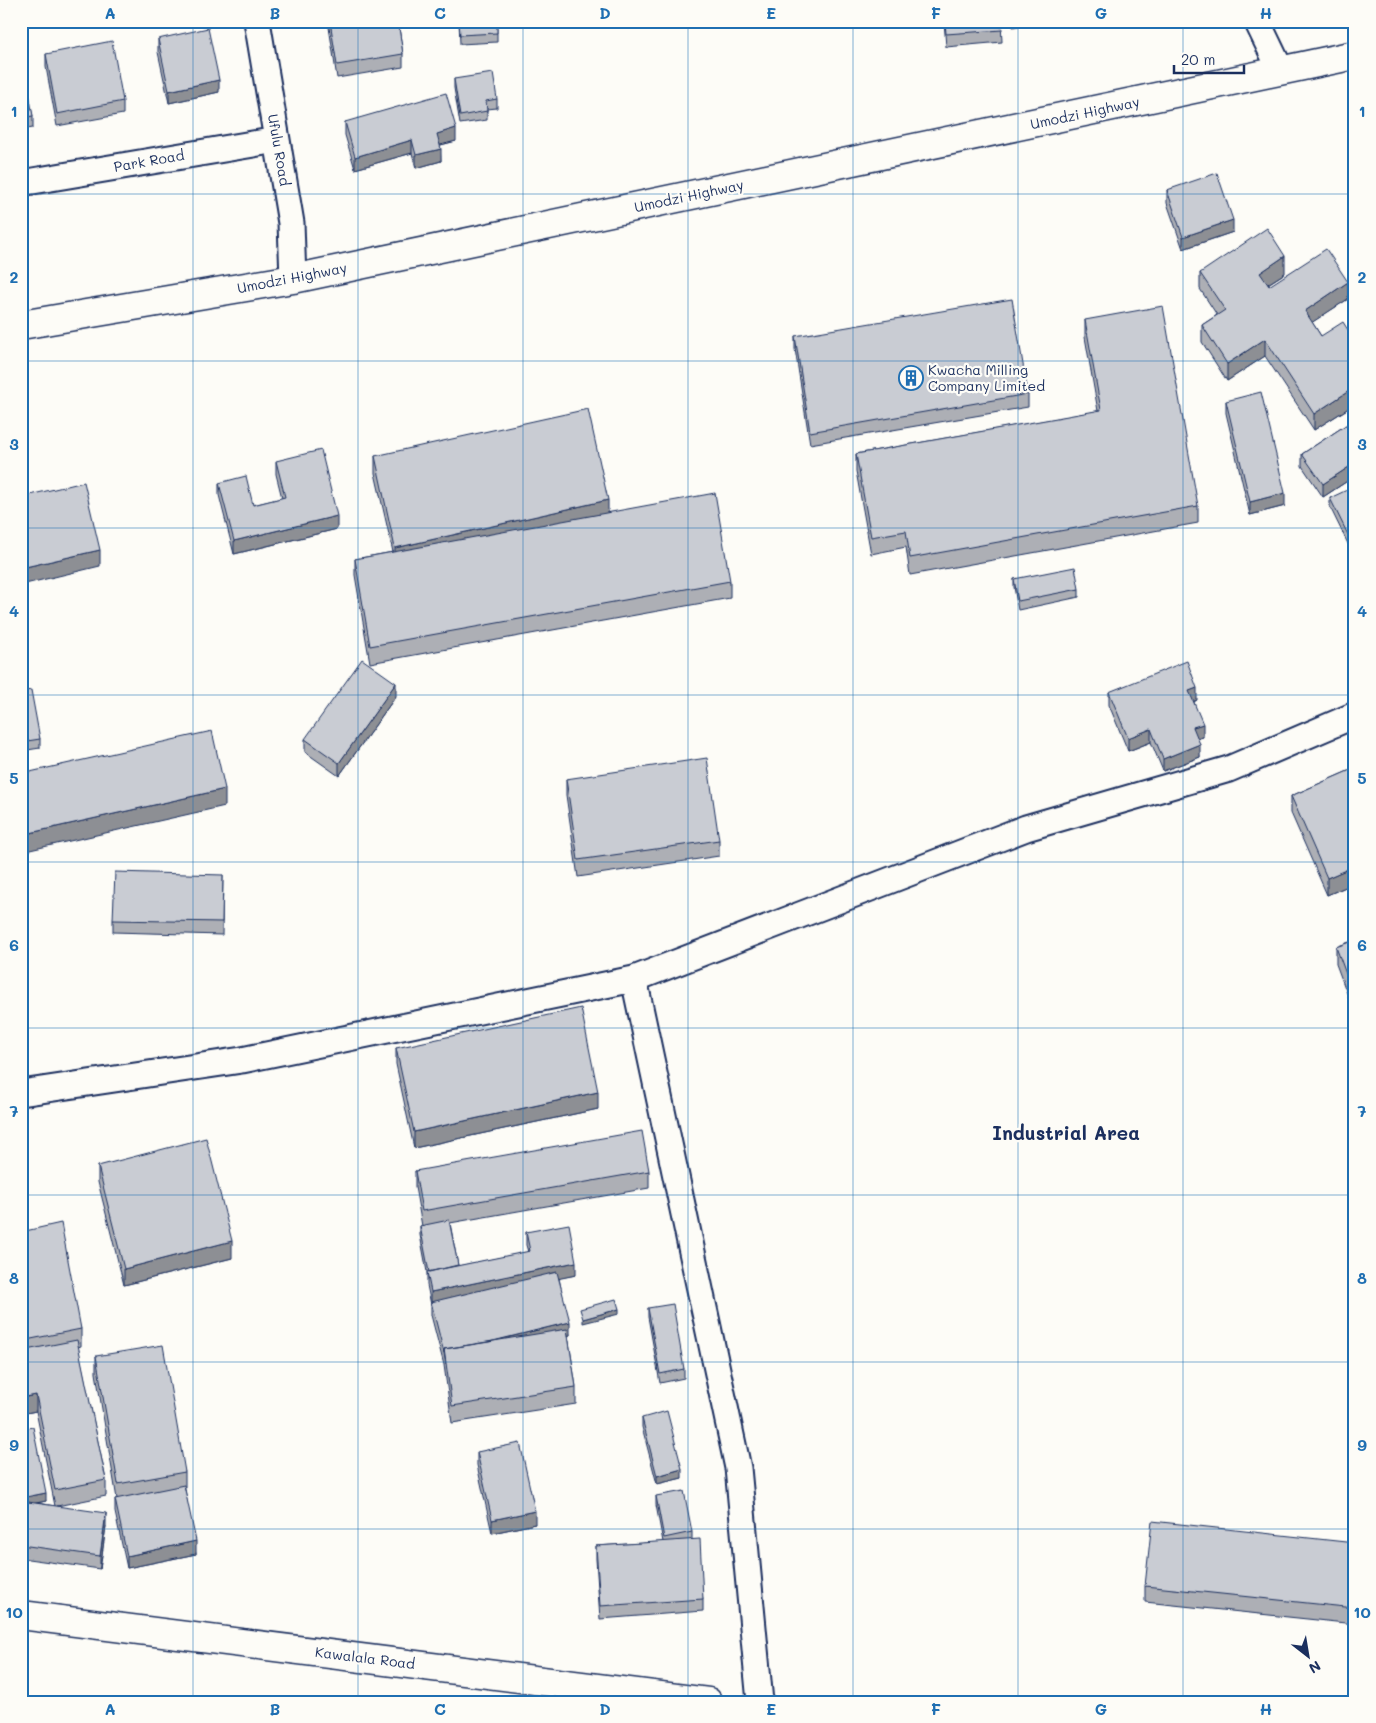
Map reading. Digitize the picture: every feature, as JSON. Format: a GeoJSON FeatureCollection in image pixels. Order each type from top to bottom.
{"type":"FeatureCollection","features":[{"type":"Feature","properties":{"kind":"main road","name":"Umodzi Highway"},"geometry":{"type":"LineString","coordinates":[[21,325],[293,279],[1355,55]]}},
{"type":"Feature","properties":{"kind":"main road","name":"Kawalala Road"},"geometry":{"type":"LineString","coordinates":[[21,1615],[708,1702]]}},
{"type":"Feature","properties":{"kind":"street","name":"Ufulu Road"},"geometry":{"type":"LineString","coordinates":[[256,21],[291,223],[293,279]]}},
{"type":"Feature","properties":{"kind":"street"},"geometry":{"type":"LineString","coordinates":[[1258,21],[1281,72]]}},
{"type":"Feature","properties":{"kind":"street","name":"Park Road"},"geometry":{"type":"LineString","coordinates":[[21,183],[277,140]]}},
{"type":"Feature","properties":{"kind":"street"},"geometry":{"type":"LineString","coordinates":[[21,1094],[242,1060],[634,979],[1026,828],[1229,769],[1355,715]]}},
{"type":"Feature","properties":{"kind":"street"},"geometry":{"type":"LineString","coordinates":[[634,979],[738,1468],[760,1702]]}},
{"type":"Feature","properties":{"kind":"building"},"geometry":{"type":"Polygon","coordinates":[[[330,21],[398,21],[403,54],[337,65],[330,21]]]}},
{"type":"Feature","properties":{"kind":"building"},"geometry":{"type":"Polygon","coordinates":[[[459,21],[497,21],[497,33],[460,35],[459,21]]]}},
{"type":"Feature","properties":{"kind":"building"},"geometry":{"type":"Polygon","coordinates":[[[945,21],[1001,21],[1002,30],[946,34],[945,21]]]}},
{"type":"Feature","properties":{"kind":"building"},"geometry":{"type":"Polygon","coordinates":[[[208,28],[219,80],[169,91],[158,39],[208,28]]]}},
{"type":"Feature","properties":{"kind":"building"},"geometry":{"type":"Polygon","coordinates":[[[112,41],[123,101],[57,114],[46,54],[112,41]]]}},
{"type":"Feature","properties":{"kind":"building"},"geometry":{"type":"Polygon","coordinates":[[[21,70],[25,70],[33,116],[21,118],[21,70]]]}},
{"type":"Feature","properties":{"kind":"building"},"geometry":{"type":"Polygon","coordinates":[[[493,73],[497,99],[486,101],[487,111],[460,116],[454,79],[493,73]]]}},
{"type":"Feature","properties":{"kind":"building"},"geometry":{"type":"Polygon","coordinates":[[[446,93],[456,128],[437,134],[441,149],[416,155],[412,140],[355,157],[345,122],[446,93]]]}},
{"type":"Feature","properties":{"kind":"building"},"geometry":{"type":"Polygon","coordinates":[[[1217,173],[1233,220],[1183,237],[1167,190],[1217,173]]]}},
{"type":"Feature","properties":{"kind":"building"},"geometry":{"type":"Polygon","coordinates":[[[1267,228],[1285,256],[1260,273],[1269,286],[1326,249],[1348,282],[1305,311],[1321,336],[1343,322],[1355,341],[1355,387],[1314,414],[1265,339],[1227,364],[1202,325],[1225,310],[1200,273],[1267,228]]]}},
{"type":"Feature","properties":{"kind":"building","name":"Kwacha Milling Company Limited"},"geometry":{"type":"Polygon","coordinates":[[[1012,299],[1028,394],[810,432],[795,336],[1012,299]]]}},
{"type":"Feature","properties":{"kind":"building"},"geometry":{"type":"Polygon","coordinates":[[[1163,306],[1198,506],[910,558],[906,531],[871,537],[856,454],[1101,410],[1085,320],[1163,306]]]}},
{"type":"Feature","properties":{"kind":"building"},"geometry":{"type":"Polygon","coordinates":[[[1261,392],[1285,493],[1250,502],[1226,401],[1261,392]]]}},
{"type":"Feature","properties":{"kind":"building"},"geometry":{"type":"Polygon","coordinates":[[[588,409],[608,500],[395,548],[375,456],[588,409]]]}},
{"type":"Feature","properties":{"kind":"building"},"geometry":{"type":"Polygon","coordinates":[[[1355,419],[1355,463],[1323,484],[1302,454],[1355,419]]]}},
{"type":"Feature","properties":{"kind":"building"},"geometry":{"type":"Polygon","coordinates":[[[321,450],[337,516],[234,541],[219,483],[246,476],[253,505],[285,497],[276,461],[321,450]]]}},
{"type":"Feature","properties":{"kind":"building"},"geometry":{"type":"Polygon","coordinates":[[[84,482],[100,550],[21,568],[21,497],[84,482]]]}},
{"type":"Feature","properties":{"kind":"building"},"geometry":{"type":"Polygon","coordinates":[[[1347,490],[1355,506],[1355,542],[1352,543],[1330,498],[1347,490]]]}},
{"type":"Feature","properties":{"kind":"building"},"geometry":{"type":"Polygon","coordinates":[[[715,493],[730,581],[370,646],[355,559],[715,493]]]}},
{"type":"Feature","properties":{"kind":"building"},"geometry":{"type":"Polygon","coordinates":[[[1075,567],[1079,589],[1018,601],[1014,579],[1075,567]]]}},
{"type":"Feature","properties":{"kind":"building"},"geometry":{"type":"Polygon","coordinates":[[[362,659],[396,683],[339,763],[305,739],[362,659]]]}},
{"type":"Feature","properties":{"kind":"building"},"geometry":{"type":"Polygon","coordinates":[[[1187,661],[1197,688],[1189,691],[1203,724],[1193,727],[1200,744],[1163,759],[1151,729],[1128,738],[1109,692],[1187,661]]]}},
{"type":"Feature","properties":{"kind":"building"},"geometry":{"type":"Polygon","coordinates":[[[31,690],[40,739],[21,742],[21,692],[31,690]]]}},
{"type":"Feature","properties":{"kind":"building"},"geometry":{"type":"Polygon","coordinates":[[[212,731],[225,789],[21,835],[21,774],[212,731]]]}},
{"type":"Feature","properties":{"kind":"building"},"geometry":{"type":"Polygon","coordinates":[[[707,758],[719,840],[578,860],[566,779],[707,758]]]}},
{"type":"Feature","properties":{"kind":"building"},"geometry":{"type":"Polygon","coordinates":[[[1355,768],[1355,866],[1327,878],[1291,796],[1355,768]]]}},
{"type":"Feature","properties":{"kind":"building"},"geometry":{"type":"Polygon","coordinates":[[[115,872],[223,875],[222,922],[113,920],[115,872]]]}},
{"type":"Feature","properties":{"kind":"building"},"geometry":{"type":"Polygon","coordinates":[[[1355,940],[1355,998],[1336,947],[1355,940]]]}},
{"type":"Feature","properties":{"kind":"building"},"geometry":{"type":"Polygon","coordinates":[[[581,1008],[598,1092],[414,1132],[396,1048],[581,1008]]]}},
{"type":"Feature","properties":{"kind":"building"},"geometry":{"type":"Polygon","coordinates":[[[642,1131],[649,1171],[422,1211],[415,1171],[642,1131]]]}},
{"type":"Feature","properties":{"kind":"building"},"geometry":{"type":"Polygon","coordinates":[[[206,1138],[232,1241],[124,1269],[98,1166],[206,1138]]]}},
{"type":"Feature","properties":{"kind":"building"},"geometry":{"type":"Polygon","coordinates":[[[449,1220],[458,1265],[429,1272],[420,1226],[449,1220]]]}},
{"type":"Feature","properties":{"kind":"building"},"geometry":{"type":"Polygon","coordinates":[[[61,1223],[81,1329],[21,1341],[21,1232],[61,1223]]]}},
{"type":"Feature","properties":{"kind":"building"},"geometry":{"type":"Polygon","coordinates":[[[569,1224],[576,1262],[431,1292],[427,1272],[530,1251],[526,1232],[569,1224]]]}},
{"type":"Feature","properties":{"kind":"building"},"geometry":{"type":"Polygon","coordinates":[[[557,1272],[570,1322],[489,1342],[444,1349],[444,1353],[431,1302],[557,1272]]]}},
{"type":"Feature","properties":{"kind":"building"},"geometry":{"type":"Polygon","coordinates":[[[616,1299],[619,1309],[583,1319],[580,1309],[616,1299]]]}},
{"type":"Feature","properties":{"kind":"building"},"geometry":{"type":"Polygon","coordinates":[[[673,1304],[684,1369],[660,1374],[648,1308],[673,1304]]]}},
{"type":"Feature","properties":{"kind":"building"},"geometry":{"type":"Polygon","coordinates":[[[567,1329],[576,1387],[452,1406],[444,1349],[567,1329]]]}},
{"type":"Feature","properties":{"kind":"building"},"geometry":{"type":"Polygon","coordinates":[[[77,1340],[106,1480],[55,1490],[36,1395],[21,1398],[21,1351],[77,1340]]]}},
{"type":"Feature","properties":{"kind":"building"},"geometry":{"type":"Polygon","coordinates":[[[163,1345],[185,1472],[118,1484],[96,1356],[163,1345]]]}},
{"type":"Feature","properties":{"kind":"building"},"geometry":{"type":"Polygon","coordinates":[[[667,1411],[682,1469],[657,1476],[642,1418],[667,1411]]]}},
{"type":"Feature","properties":{"kind":"building"},"geometry":{"type":"Polygon","coordinates":[[[33,1427],[46,1493],[21,1498],[21,1429],[33,1427]]]}},
{"type":"Feature","properties":{"kind":"building"},"geometry":{"type":"Polygon","coordinates":[[[520,1443],[535,1511],[492,1520],[477,1452],[520,1443]]]}},
{"type":"Feature","properties":{"kind":"building"},"geometry":{"type":"Polygon","coordinates":[[[184,1485],[196,1541],[127,1556],[115,1499],[184,1485]]]}},
{"type":"Feature","properties":{"kind":"building"},"geometry":{"type":"Polygon","coordinates":[[[684,1491],[692,1532],[664,1538],[656,1496],[684,1491]]]}},
{"type":"Feature","properties":{"kind":"building"},"geometry":{"type":"Polygon","coordinates":[[[21,1501],[106,1513],[100,1556],[21,1545],[21,1501]]]}},
{"type":"Feature","properties":{"kind":"building"},"geometry":{"type":"Polygon","coordinates":[[[1152,1521],[1355,1543],[1355,1608],[1145,1586],[1152,1521]]]}},
{"type":"Feature","properties":{"kind":"building"},"geometry":{"type":"Polygon","coordinates":[[[700,1539],[703,1599],[600,1606],[596,1546],[700,1539]]]}},
{"type":"Feature","properties":{"kind":"place","name":"Kwacha Milling Company Limited"},"geometry":{"type":"Point","coordinates":[911,378]}},
{"type":"Feature","properties":{"kind":"district","name":"Industrial Area"},"geometry":{"type":"Point","coordinates":[1066,1133]}}]}
